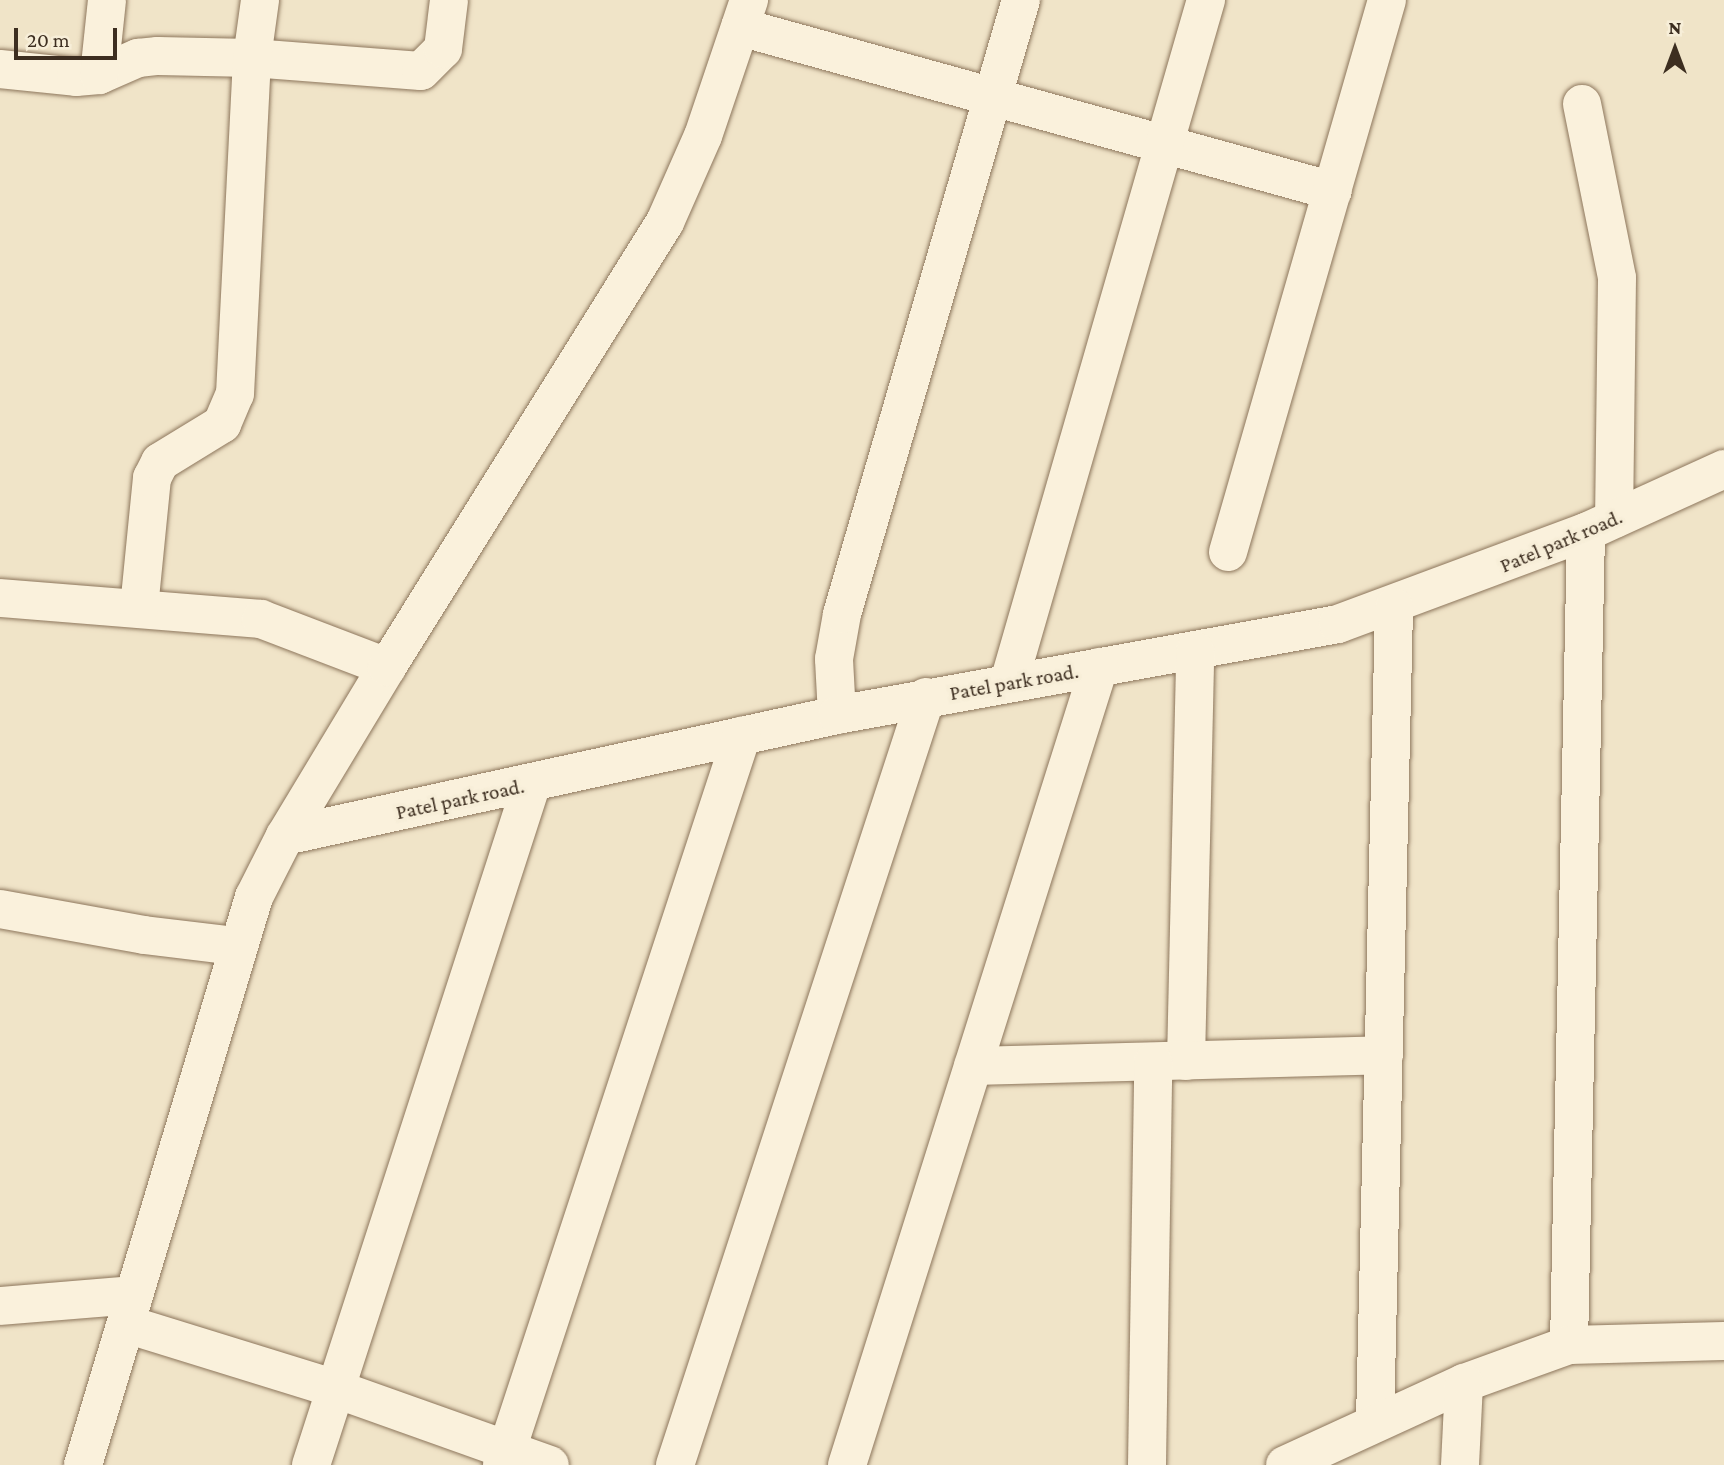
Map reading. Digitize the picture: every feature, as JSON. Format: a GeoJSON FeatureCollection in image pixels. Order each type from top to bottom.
{"type":"FeatureCollection","features":[{"type":"Feature","properties":{"kind":"street"},"geometry":{"type":"LineString","coordinates":[[99,75],[107,0]]}},
{"type":"Feature","properties":{"kind":"street"},"geometry":{"type":"LineString","coordinates":[[139,608],[152,478],[160,462],[222,425],[231,412],[252,58],[260,0]]}},
{"type":"Feature","properties":{"kind":"street"},"geometry":{"type":"LineString","coordinates":[[0,69],[76,77],[99,75],[138,58],[252,58],[421,71],[443,49],[449,0]]}},
{"type":"Feature","properties":{"kind":"street"},"geometry":{"type":"LineString","coordinates":[[837,715],[834,659],[842,614],[1021,0]]}},
{"type":"Feature","properties":{"kind":"street"},"geometry":{"type":"LineString","coordinates":[[1010,682],[1206,0]]}},
{"type":"Feature","properties":{"kind":"street"},"geometry":{"type":"LineString","coordinates":[[1228,552],[1387,0]]}},
{"type":"Feature","properties":{"kind":"street"},"geometry":{"type":"LineString","coordinates":[[83,1465],[236,946],[285,836],[387,667],[665,222],[703,136],[744,14],[994,98],[1333,191]]}},
{"type":"Feature","properties":{"kind":"street"},"geometry":{"type":"LineString","coordinates":[[1569,1345],[1600,526],[1617,278],[1582,104]]}},
{"type":"Feature","properties":{"kind":"street"},"geometry":{"type":"LineString","coordinates":[[1719,471],[1724,436]]}},
{"type":"Feature","properties":{"kind":"street","name":"Patel park road."},"geometry":{"type":"LineString","coordinates":[[285,836],[742,734],[926,697],[1338,624],[1394,607],[1600,526],[1719,471]]}},
{"type":"Feature","properties":{"kind":"street"},"geometry":{"type":"LineString","coordinates":[[0,598],[261,619],[387,667]]}},
{"type":"Feature","properties":{"kind":"street"},"geometry":{"type":"LineString","coordinates":[[1375,1422],[1394,607]]}},
{"type":"Feature","properties":{"kind":"street"},"geometry":{"type":"LineString","coordinates":[[1147,1465],[1195,651]]}},
{"type":"Feature","properties":{"kind":"street"},"geometry":{"type":"LineString","coordinates":[[847,1465],[1099,667]]}},
{"type":"Feature","properties":{"kind":"street"},"geometry":{"type":"LineString","coordinates":[[675,1465],[926,697]]}},
{"type":"Feature","properties":{"kind":"street"},"geometry":{"type":"LineString","coordinates":[[505,1457],[742,734]]}},
{"type":"Feature","properties":{"kind":"street"},"geometry":{"type":"LineString","coordinates":[[310,1465],[532,783]]}},
{"type":"Feature","properties":{"kind":"street"},"geometry":{"type":"LineString","coordinates":[[0,909],[144,936],[236,946]]}},
{"type":"Feature","properties":{"kind":"street"},"geometry":{"type":"LineString","coordinates":[[973,1066],[1384,1055]]}},
{"type":"Feature","properties":{"kind":"street"},"geometry":{"type":"LineString","coordinates":[[0,1306],[130,1310],[505,1457],[550,1465]]}},
{"type":"Feature","properties":{"kind":"street"},"geometry":{"type":"LineString","coordinates":[[1285,1465],[1464,1383],[1569,1345],[1724,1341]]}},
{"type":"Feature","properties":{"kind":"street"},"geometry":{"type":"LineString","coordinates":[[1460,1465],[1464,1383]]}}]}
